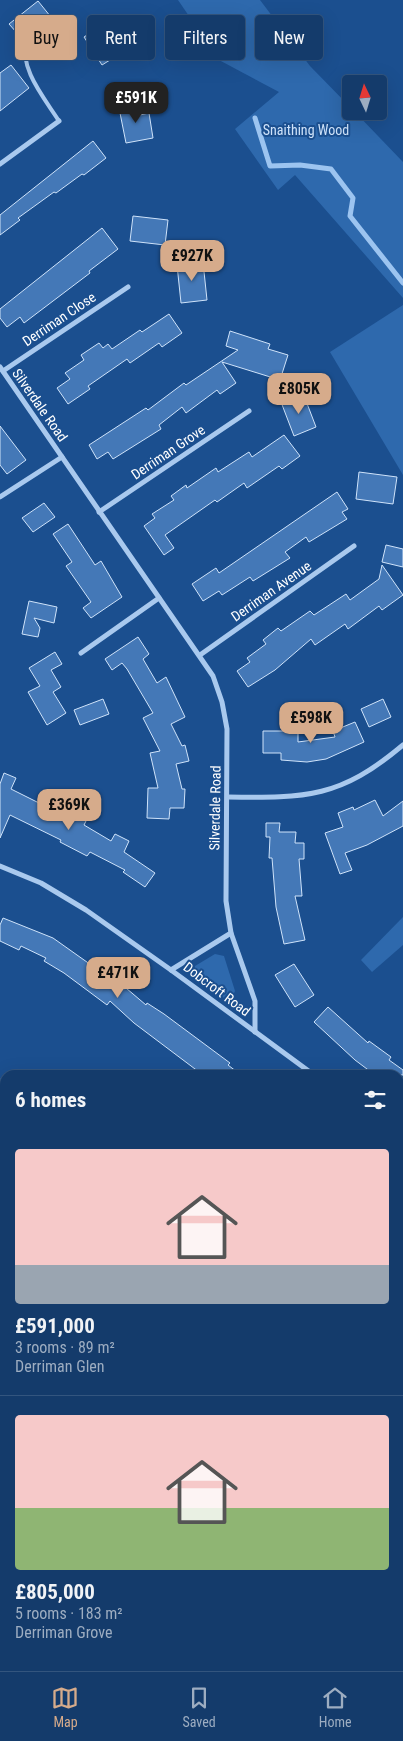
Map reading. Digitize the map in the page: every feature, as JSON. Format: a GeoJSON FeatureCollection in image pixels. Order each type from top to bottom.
{"type":"FeatureCollection","features":[{"type":"Feature","properties":{"kind":"street"},"geometry":{"type":"LineString","coordinates":[[0,164],[58,121]]}},
{"type":"Feature","properties":{"kind":"street","name":"Derriman Close"},"geometry":{"type":"LineString","coordinates":[[1,369],[128,287]]}},
{"type":"Feature","properties":{"kind":"street","name":"Silverdale Road"},"geometry":{"type":"LineString","coordinates":[[1,369],[213,676],[222,702],[227,729],[226,901],[231,933],[255,1001],[255,1032]]}},
{"type":"Feature","properties":{"kind":"street","name":"Derriman Grove"},"geometry":{"type":"LineString","coordinates":[[99,512],[248,411]]}},
{"type":"Feature","properties":{"kind":"street","name":"Silverdale Road"},"geometry":{"type":"LineString","coordinates":[[0,497],[62,456]]}},
{"type":"Feature","properties":{"kind":"street","name":"Derriman Avenue"},"geometry":{"type":"LineString","coordinates":[[200,655],[354,546]]}},
{"type":"Feature","properties":{"kind":"street"},"geometry":{"type":"LineString","coordinates":[[81,653],[159,598]]}},
{"type":"Feature","properties":{"kind":"street"},"geometry":{"type":"LineString","coordinates":[[228,797],[302,797],[326,791],[358,779],[403,746]]}},
{"type":"Feature","properties":{"kind":"street","name":"Dobcroft Road"},"geometry":{"type":"LineString","coordinates":[[0,866],[42,883],[71,901],[171,970],[307,1070]]}},
{"type":"Feature","properties":{"kind":"street"},"geometry":{"type":"LineString","coordinates":[[171,970],[231,933]]}},
{"type":"Feature","properties":{"kind":"lane"},"geometry":{"type":"LineString","coordinates":[[24,60],[58,121]]}},
{"type":"Feature","properties":{"kind":"green space","name":"Snaithing Wood"},"geometry":{"type":"Polygon","coordinates":[[[178,0],[260,0],[271,15],[255,15],[255,60],[305,60],[342,99],[342,120],[363,120],[403,162],[403,298],[295,175],[278,190],[235,129],[279,92],[219,60],[245,60],[245,15],[188,15],[178,0]]]}},
{"type":"Feature","properties":{"kind":"green space"},"geometry":{"type":"Polygon","coordinates":[[[403,305],[403,475],[330,352],[403,305]]]}},
{"type":"Feature","properties":{"kind":"green space"},"geometry":{"type":"Polygon","coordinates":[[[403,917],[403,945],[372,972],[361,960],[403,917]]]}},
{"type":"Feature","properties":{"kind":"green space"},"geometry":{"type":"Polygon","coordinates":[[[215,954],[224,956],[235,991],[232,998],[226,999],[200,983],[194,974],[195,966],[215,954]]]}},
{"type":"Feature","properties":{"kind":"building"},"geometry":{"type":"Polygon","coordinates":[[[38,1],[49,15],[20,15],[38,1]]]}},
{"type":"Feature","properties":{"kind":"building"},"geometry":{"type":"Polygon","coordinates":[[[15,19],[15,31],[9,24],[15,19]]]}},
{"type":"Feature","properties":{"kind":"building"},"geometry":{"type":"Polygon","coordinates":[[[99,60],[110,60],[102,65],[99,60]]]}},
{"type":"Feature","properties":{"kind":"building"},"geometry":{"type":"Polygon","coordinates":[[[11,65],[29,88],[0,111],[0,73],[11,65]]]}},
{"type":"Feature","properties":{"kind":"building"},"geometry":{"type":"Polygon","coordinates":[[[138,104],[140,115],[149,113],[153,138],[126,143],[119,108],[138,104]]]}},
{"type":"Feature","properties":{"kind":"building"},"geometry":{"type":"Polygon","coordinates":[[[93,141],[106,158],[84,175],[82,174],[56,193],[54,192],[18,218],[20,220],[0,235],[0,215],[93,141]]]}},
{"type":"Feature","properties":{"kind":"building"},"geometry":{"type":"Polygon","coordinates":[[[133,216],[168,220],[165,245],[130,241],[133,216]]]}},
{"type":"Feature","properties":{"kind":"building"},"geometry":{"type":"Polygon","coordinates":[[[102,228],[118,249],[89,271],[90,273],[24,323],[20,317],[7,327],[0,318],[0,309],[102,228]]]}},
{"type":"Feature","properties":{"kind":"building"},"geometry":{"type":"Polygon","coordinates":[[[203,262],[207,300],[181,303],[177,265],[203,262]]]}},
{"type":"Feature","properties":{"kind":"building"},"geometry":{"type":"Polygon","coordinates":[[[169,314],[182,333],[162,347],[159,343],[130,363],[127,359],[88,386],[90,389],[68,404],[57,388],[70,379],[65,373],[84,360],[81,355],[99,343],[103,348],[108,344],[112,349],[140,330],[142,332],[169,314]]]}},
{"type":"Feature","properties":{"kind":"building"},"geometry":{"type":"Polygon","coordinates":[[[230,331],[270,344],[268,349],[288,355],[280,380],[222,362],[236,383],[220,394],[217,390],[186,413],[182,407],[159,425],[161,429],[113,459],[108,452],[97,459],[89,445],[146,408],[148,410],[184,383],[186,385],[238,350],[226,346],[230,331]]]}},
{"type":"Feature","properties":{"kind":"building"},"geometry":{"type":"Polygon","coordinates":[[[303,393],[316,427],[294,436],[281,402],[303,393]]]}},
{"type":"Feature","properties":{"kind":"building"},"geometry":{"type":"Polygon","coordinates":[[[0,426],[26,460],[7,474],[0,465],[0,426]]]}},
{"type":"Feature","properties":{"kind":"building"},"geometry":{"type":"Polygon","coordinates":[[[284,435],[300,456],[282,469],[279,466],[247,488],[244,483],[217,502],[215,500],[165,535],[174,548],[164,555],[144,526],[155,518],[152,514],[174,500],[171,496],[186,485],[187,488],[216,468],[218,472],[249,452],[252,457],[284,435]]]}},
{"type":"Feature","properties":{"kind":"building"},"geometry":{"type":"Polygon","coordinates":[[[359,472],[397,477],[393,504],[356,499],[359,472]]]}},
{"type":"Feature","properties":{"kind":"building"},"geometry":{"type":"Polygon","coordinates":[[[337,492],[348,509],[342,512],[347,519],[309,542],[306,537],[285,552],[290,558],[253,581],[250,577],[222,595],[219,591],[203,601],[192,584],[216,568],[219,573],[337,492]]]}},
{"type":"Feature","properties":{"kind":"building"},"geometry":{"type":"Polygon","coordinates":[[[44,503],[55,517],[33,532],[22,518],[44,503]]]}},
{"type":"Feature","properties":{"kind":"building"},"geometry":{"type":"Polygon","coordinates":[[[68,524],[95,565],[101,561],[122,597],[91,618],[83,608],[91,602],[66,566],[72,562],[53,534],[68,524]]]}},
{"type":"Feature","properties":{"kind":"building"},"geometry":{"type":"Polygon","coordinates":[[[386,545],[403,549],[403,567],[382,562],[386,545]]]}},
{"type":"Feature","properties":{"kind":"building"},"geometry":{"type":"Polygon","coordinates":[[[382,565],[403,595],[382,610],[379,606],[348,629],[345,624],[315,645],[311,639],[275,670],[248,687],[237,671],[250,662],[247,658],[266,644],[263,640],[278,628],[281,631],[310,611],[314,615],[346,594],[350,600],[379,579],[382,565]]]}},
{"type":"Feature","properties":{"kind":"building"},"geometry":{"type":"Polygon","coordinates":[[[29,601],[57,607],[54,623],[34,618],[40,628],[38,637],[22,634],[29,601]]]}},
{"type":"Feature","properties":{"kind":"building"},"geometry":{"type":"Polygon","coordinates":[[[138,637],[149,654],[143,659],[157,683],[166,677],[185,717],[171,724],[182,746],[185,745],[189,761],[176,764],[182,789],[185,789],[184,808],[170,808],[169,819],[147,818],[148,788],[158,788],[150,753],[160,751],[143,718],[153,713],[122,663],[112,670],[105,659],[138,637]]]}},
{"type":"Feature","properties":{"kind":"building"},"geometry":{"type":"Polygon","coordinates":[[[55,652],[62,664],[51,670],[61,687],[53,692],[66,713],[47,725],[28,692],[40,686],[29,668],[55,652]]]}},
{"type":"Feature","properties":{"kind":"building"},"geometry":{"type":"Polygon","coordinates":[[[103,699],[109,714],[80,725],[74,710],[103,699]]]}},
{"type":"Feature","properties":{"kind":"building"},"geometry":{"type":"Polygon","coordinates":[[[383,699],[391,717],[369,727],[361,709],[383,699]]]}},
{"type":"Feature","properties":{"kind":"building"},"geometry":{"type":"Polygon","coordinates":[[[355,722],[364,742],[326,759],[307,762],[281,760],[281,753],[263,753],[263,731],[298,731],[298,742],[335,737],[333,731],[355,722]]]}},
{"type":"Feature","properties":{"kind":"building"},"geometry":{"type":"Polygon","coordinates":[[[4,773],[16,778],[11,789],[63,815],[66,809],[87,819],[84,825],[111,841],[115,834],[129,841],[124,852],[155,873],[145,887],[123,872],[125,870],[90,852],[87,856],[60,842],[61,840],[10,815],[0,838],[0,784],[4,773]]]}},
{"type":"Feature","properties":{"kind":"building"},"geometry":{"type":"Polygon","coordinates":[[[375,800],[383,816],[403,801],[403,826],[367,845],[345,853],[352,870],[340,874],[325,833],[343,827],[338,813],[353,807],[354,810],[375,800]]]}},
{"type":"Feature","properties":{"kind":"building"},"geometry":{"type":"Polygon","coordinates":[[[266,823],[280,823],[279,832],[296,832],[295,843],[304,843],[304,859],[299,859],[302,896],[295,896],[305,940],[284,944],[276,907],[272,858],[269,858],[270,837],[266,837],[266,823]]]}},
{"type":"Feature","properties":{"kind":"building"},"geometry":{"type":"Polygon","coordinates":[[[3,918],[53,938],[126,988],[146,1005],[147,1003],[164,1014],[230,1063],[228,1065],[234,1070],[196,1070],[134,1023],[110,1001],[107,1005],[64,973],[44,961],[46,958],[21,946],[19,950],[0,941],[0,925],[3,918]]]}},
{"type":"Feature","properties":{"kind":"building"},"geometry":{"type":"Polygon","coordinates":[[[294,964],[314,995],[295,1007],[275,975],[294,964]]]}},
{"type":"Feature","properties":{"kind":"building"},"geometry":{"type":"Polygon","coordinates":[[[328,1007],[368,1043],[369,1041],[391,1057],[389,1060],[403,1070],[368,1070],[314,1022],[328,1007]]]}},
{"type":"Feature","properties":{"kind":"waterway"},"geometry":{"type":"LineString","coordinates":[[255,118],[270,166],[300,165],[331,169],[353,198],[350,216],[403,283]]}}]}
